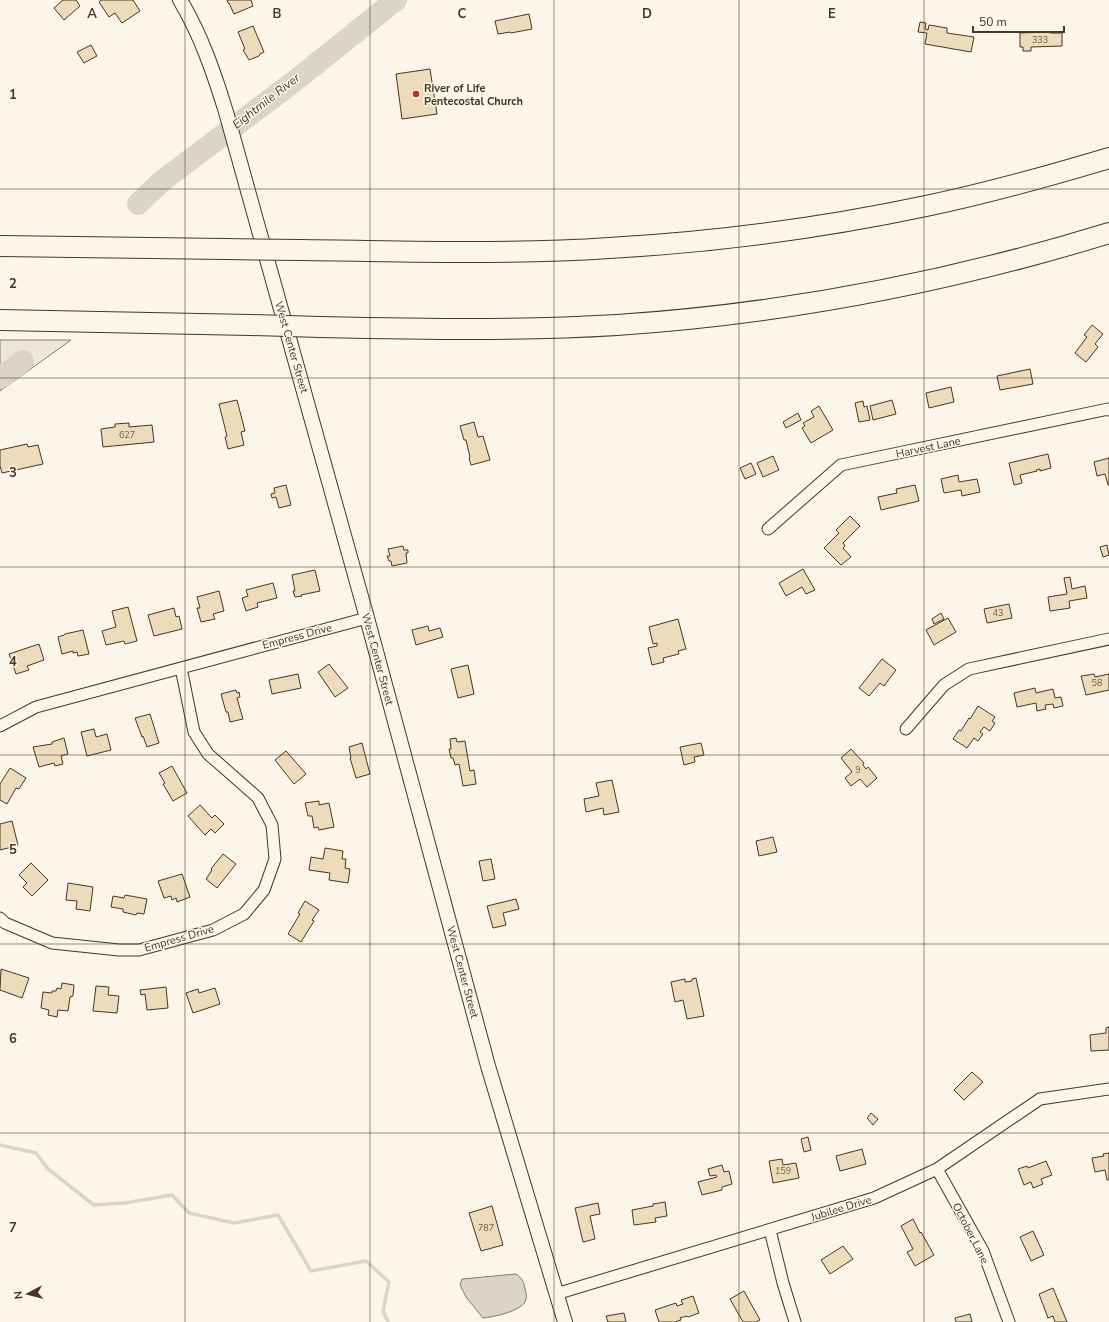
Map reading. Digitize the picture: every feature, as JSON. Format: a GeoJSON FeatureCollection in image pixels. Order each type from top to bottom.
{"type":"FeatureCollection","features":[{"type":"Feature","properties":{"kind":"highway"},"geometry":{"type":"LineString","coordinates":[[0,246],[474,252],[609,248],[740,237],[865,218],[928,206],[1054,175],[1109,158]]}},
{"type":"Feature","properties":{"kind":"highway"},"geometry":{"type":"LineString","coordinates":[[0,320],[480,329],[552,328],[670,321],[750,312],[858,294],[1010,261],[1109,233]]}},
{"type":"Feature","properties":{"kind":"street","name":"West Center Street"},"geometry":{"type":"LineString","coordinates":[[180,0],[202,43],[215,76],[235,142],[367,618],[488,1066],[565,1322]]}},
{"type":"Feature","properties":{"kind":"street","name":"Harvest Lane"},"geometry":{"type":"LineString","coordinates":[[768,529],[841,465],[1109,408]]}},
{"type":"Feature","properties":{"kind":"street","name":"Empress Drive"},"geometry":{"type":"LineString","coordinates":[[0,726],[36,707],[367,618]]}},
{"type":"Feature","properties":{"kind":"street"},"geometry":{"type":"LineString","coordinates":[[906,729],[944,685],[969,669],[1109,639]]}},
{"type":"Feature","properties":{"kind":"street","name":"Empress Drive"},"geometry":{"type":"LineString","coordinates":[[0,918],[5,923],[52,943],[119,950],[139,950],[213,930],[244,914],[264,890],[275,859],[272,825],[258,798],[208,754],[194,732],[181,668]]}},
{"type":"Feature","properties":{"kind":"street","name":"Jubilee Drive"},"geometry":{"type":"LineString","coordinates":[[556,1294],[874,1198],[937,1169],[1040,1099],[1109,1089]]}},
{"type":"Feature","properties":{"kind":"street","name":"October Lane"},"geometry":{"type":"LineString","coordinates":[[937,1169],[983,1251],[1009,1322]]}},
{"type":"Feature","properties":{"kind":"street"},"geometry":{"type":"LineString","coordinates":[[770,1230],[783,1283],[795,1322]]}},
{"type":"Feature","properties":{"kind":"shaded area"},"geometry":{"type":"Polygon","coordinates":[[[0,340],[71,340],[0,391],[0,340]]]}},
{"type":"Feature","properties":{"kind":"shaded area"},"geometry":{"type":"Polygon","coordinates":[[[516,1274],[524,1284],[526,1299],[524,1303],[520,1307],[508,1313],[494,1316],[483,1318],[466,1297],[460,1285],[462,1279],[516,1274]]]}},
{"type":"Feature","properties":{"kind":"building"},"geometry":{"type":"Polygon","coordinates":[[[63,0],[76,0],[80,6],[64,20],[54,8],[63,0]]]}},
{"type":"Feature","properties":{"kind":"building"},"geometry":{"type":"Polygon","coordinates":[[[101,0],[133,0],[140,11],[122,23],[115,13],[109,17],[99,2],[101,0]]]}},
{"type":"Feature","properties":{"kind":"building"},"geometry":{"type":"Polygon","coordinates":[[[227,0],[251,0],[253,6],[234,14],[227,0]]]}},
{"type":"Feature","properties":{"kind":"building"},"geometry":{"type":"Polygon","coordinates":[[[529,14],[532,29],[498,34],[495,21],[529,14]]]}},
{"type":"Feature","properties":{"kind":"building"},"geometry":{"type":"Polygon","coordinates":[[[920,22],[926,23],[925,29],[928,30],[929,25],[947,28],[947,33],[974,37],[971,52],[925,44],[927,33],[918,32],[920,22]]]}},
{"type":"Feature","properties":{"kind":"building"},"geometry":{"type":"Polygon","coordinates":[[[253,26],[264,52],[249,60],[243,50],[245,49],[238,32],[253,26]]]}},
{"type":"Feature","properties":{"kind":"building"},"geometry":{"type":"Polygon","coordinates":[[[1020,33],[1062,33],[1062,46],[1031,47],[1031,51],[1023,51],[1023,47],[1020,47],[1020,33]]]}},
{"type":"Feature","properties":{"kind":"building"},"geometry":{"type":"Polygon","coordinates":[[[91,45],[97,56],[84,63],[77,52],[91,45]]]}},
{"type":"Feature","properties":{"kind":"building","name":"River of Life Pentecostal Church"},"geometry":{"type":"Polygon","coordinates":[[[430,69],[437,114],[402,119],[396,74],[430,69]]]}},
{"type":"Feature","properties":{"kind":"building"},"geometry":{"type":"Polygon","coordinates":[[[1092,325],[1103,334],[1095,344],[1098,347],[1086,362],[1075,353],[1087,337],[1084,335],[1092,325]]]}},
{"type":"Feature","properties":{"kind":"building"},"geometry":{"type":"Polygon","coordinates":[[[1030,369],[1033,384],[1000,390],[997,376],[1030,369]]]}},
{"type":"Feature","properties":{"kind":"building"},"geometry":{"type":"Polygon","coordinates":[[[951,387],[954,402],[929,408],[926,393],[951,387]]]}},
{"type":"Feature","properties":{"kind":"building"},"geometry":{"type":"Polygon","coordinates":[[[237,400],[245,431],[241,432],[244,445],[228,449],[225,437],[227,436],[219,404],[237,400]]]}},
{"type":"Feature","properties":{"kind":"building"},"geometry":{"type":"Polygon","coordinates":[[[892,400],[896,414],[873,420],[870,406],[892,400]]]}},
{"type":"Feature","properties":{"kind":"building"},"geometry":{"type":"Polygon","coordinates":[[[863,401],[864,407],[867,406],[870,420],[859,422],[855,403],[863,401]]]}},
{"type":"Feature","properties":{"kind":"building"},"geometry":{"type":"Polygon","coordinates":[[[819,406],[833,430],[811,443],[802,428],[805,426],[803,423],[814,417],[811,411],[819,406]]]}},
{"type":"Feature","properties":{"kind":"building"},"geometry":{"type":"Polygon","coordinates":[[[798,413],[801,420],[786,428],[783,422],[798,413]]]}},
{"type":"Feature","properties":{"kind":"building"},"geometry":{"type":"Polygon","coordinates":[[[474,422],[478,437],[483,436],[490,460],[471,465],[466,440],[464,440],[460,426],[474,422]]]}},
{"type":"Feature","properties":{"kind":"building"},"geometry":{"type":"Polygon","coordinates":[[[129,423],[129,427],[152,425],[154,442],[103,447],[101,429],[115,427],[115,424],[129,423]]]}},
{"type":"Feature","properties":{"kind":"building"},"geometry":{"type":"Polygon","coordinates":[[[27,444],[28,447],[38,445],[43,464],[2,473],[0,466],[0,450],[27,444]]]}},
{"type":"Feature","properties":{"kind":"building"},"geometry":{"type":"Polygon","coordinates":[[[1048,454],[1051,468],[1040,471],[1040,469],[1020,475],[1022,483],[1014,485],[1009,463],[1048,454]]]}},
{"type":"Feature","properties":{"kind":"building"},"geometry":{"type":"Polygon","coordinates":[[[773,456],[779,470],[763,477],[757,463],[773,456]]]}},
{"type":"Feature","properties":{"kind":"building"},"geometry":{"type":"Polygon","coordinates":[[[1109,458],[1108,485],[1105,474],[1097,476],[1094,462],[1109,458]]]}},
{"type":"Feature","properties":{"kind":"building"},"geometry":{"type":"Polygon","coordinates":[[[751,463],[756,474],[745,479],[740,468],[751,463]]]}},
{"type":"Feature","properties":{"kind":"building"},"geometry":{"type":"Polygon","coordinates":[[[958,475],[959,482],[977,479],[980,492],[962,496],[961,490],[944,493],[941,479],[958,475]]]}},
{"type":"Feature","properties":{"kind":"building"},"geometry":{"type":"Polygon","coordinates":[[[286,485],[291,505],[279,508],[276,497],[272,498],[271,494],[275,493],[274,488],[286,485]]]}},
{"type":"Feature","properties":{"kind":"building"},"geometry":{"type":"Polygon","coordinates":[[[915,485],[919,501],[881,510],[878,497],[897,493],[896,489],[915,485]]]}},
{"type":"Feature","properties":{"kind":"building"},"geometry":{"type":"Polygon","coordinates":[[[850,516],[860,526],[843,543],[845,546],[843,548],[851,557],[841,565],[824,548],[839,533],[836,530],[850,516]]]}},
{"type":"Feature","properties":{"kind":"building"},"geometry":{"type":"Polygon","coordinates":[[[1107,545],[1109,555],[1103,557],[1100,547],[1107,545]]]}},
{"type":"Feature","properties":{"kind":"building"},"geometry":{"type":"Polygon","coordinates":[[[403,546],[404,550],[408,550],[408,553],[406,553],[407,563],[392,566],[391,561],[389,561],[387,556],[390,556],[388,549],[403,546]]]}},
{"type":"Feature","properties":{"kind":"building"},"geometry":{"type":"Polygon","coordinates":[[[803,569],[815,590],[806,594],[802,587],[786,596],[779,583],[803,569]]]}},
{"type":"Feature","properties":{"kind":"building"},"geometry":{"type":"Polygon","coordinates":[[[315,570],[320,591],[295,597],[292,575],[315,570]]]}},
{"type":"Feature","properties":{"kind":"building"},"geometry":{"type":"Polygon","coordinates":[[[1070,577],[1072,589],[1085,586],[1087,598],[1069,601],[1070,608],[1050,611],[1048,597],[1067,594],[1064,578],[1070,577]]]}},
{"type":"Feature","properties":{"kind":"building"},"geometry":{"type":"Polygon","coordinates":[[[273,583],[277,598],[257,603],[258,607],[246,611],[242,598],[248,596],[246,590],[273,583]]]}},
{"type":"Feature","properties":{"kind":"building"},"geometry":{"type":"Polygon","coordinates":[[[219,591],[224,611],[213,614],[215,619],[201,622],[197,608],[200,608],[197,597],[219,591]]]}},
{"type":"Feature","properties":{"kind":"building"},"geometry":{"type":"Polygon","coordinates":[[[1009,604],[1012,618],[987,623],[984,609],[1009,604]]]}},
{"type":"Feature","properties":{"kind":"building"},"geometry":{"type":"Polygon","coordinates":[[[128,607],[137,641],[125,644],[124,641],[106,645],[102,631],[116,627],[112,611],[128,607]]]}},
{"type":"Feature","properties":{"kind":"building"},"geometry":{"type":"Polygon","coordinates":[[[174,608],[176,617],[179,616],[182,629],[154,636],[148,615],[174,608]]]}},
{"type":"Feature","properties":{"kind":"building"},"geometry":{"type":"Polygon","coordinates":[[[941,613],[944,619],[934,624],[932,619],[941,613]]]}},
{"type":"Feature","properties":{"kind":"building"},"geometry":{"type":"Polygon","coordinates":[[[948,618],[956,632],[934,645],[926,630],[948,618]]]}},
{"type":"Feature","properties":{"kind":"building"},"geometry":{"type":"Polygon","coordinates":[[[678,619],[686,649],[678,651],[679,654],[663,658],[664,662],[652,665],[648,648],[657,646],[657,643],[653,644],[649,627],[678,619]]]}},
{"type":"Feature","properties":{"kind":"building"},"geometry":{"type":"Polygon","coordinates":[[[428,626],[429,631],[440,628],[443,637],[416,645],[412,630],[428,626]]]}},
{"type":"Feature","properties":{"kind":"building"},"geometry":{"type":"Polygon","coordinates":[[[83,630],[89,654],[78,656],[77,652],[73,653],[73,651],[62,654],[58,637],[83,630]]]}},
{"type":"Feature","properties":{"kind":"building"},"geometry":{"type":"Polygon","coordinates":[[[39,644],[44,660],[27,666],[29,670],[16,674],[9,654],[39,644]]]}},
{"type":"Feature","properties":{"kind":"building"},"geometry":{"type":"Polygon","coordinates":[[[882,659],[896,670],[884,686],[880,683],[869,696],[859,688],[882,659]]]}},
{"type":"Feature","properties":{"kind":"building"},"geometry":{"type":"Polygon","coordinates":[[[329,664],[348,688],[335,697],[318,672],[329,664]]]}},
{"type":"Feature","properties":{"kind":"building"},"geometry":{"type":"Polygon","coordinates":[[[468,665],[474,694],[458,698],[451,669],[468,665]]]}},
{"type":"Feature","properties":{"kind":"building"},"geometry":{"type":"Polygon","coordinates":[[[298,674],[301,688],[272,694],[269,680],[298,674]]]}},
{"type":"Feature","properties":{"kind":"building"},"geometry":{"type":"Polygon","coordinates":[[[1094,674],[1095,677],[1109,674],[1109,690],[1086,695],[1081,676],[1094,674]]]}},
{"type":"Feature","properties":{"kind":"building"},"geometry":{"type":"Polygon","coordinates":[[[1035,688],[1036,693],[1053,689],[1055,698],[1061,697],[1063,706],[1054,708],[1053,704],[1045,705],[1046,709],[1037,711],[1036,703],[1017,707],[1014,693],[1035,688]]]}},
{"type":"Feature","properties":{"kind":"building"},"geometry":{"type":"Polygon","coordinates":[[[236,690],[237,693],[239,692],[240,697],[237,698],[243,719],[230,722],[221,694],[236,690]]]}},
{"type":"Feature","properties":{"kind":"building"},"geometry":{"type":"Polygon","coordinates":[[[978,706],[995,717],[992,721],[995,723],[990,731],[984,727],[980,732],[983,734],[978,741],[974,738],[967,748],[953,739],[959,730],[961,731],[978,706]]]}},
{"type":"Feature","properties":{"kind":"building"},"geometry":{"type":"Polygon","coordinates":[[[150,714],[159,743],[147,747],[135,718],[150,714]]]}},
{"type":"Feature","properties":{"kind":"building"},"geometry":{"type":"Polygon","coordinates":[[[94,729],[96,737],[107,734],[111,750],[87,756],[81,732],[94,729]]]}},
{"type":"Feature","properties":{"kind":"building"},"geometry":{"type":"Polygon","coordinates":[[[64,738],[68,754],[61,756],[63,764],[55,766],[54,763],[39,767],[33,747],[52,744],[52,742],[64,738]]]}},
{"type":"Feature","properties":{"kind":"building"},"geometry":{"type":"Polygon","coordinates":[[[456,738],[457,742],[465,741],[470,771],[474,770],[476,784],[463,786],[459,764],[455,765],[453,758],[451,758],[449,749],[451,749],[450,739],[456,738]]]}},
{"type":"Feature","properties":{"kind":"building"},"geometry":{"type":"Polygon","coordinates":[[[362,743],[370,774],[356,778],[350,758],[349,747],[362,743]]]}},
{"type":"Feature","properties":{"kind":"building"},"geometry":{"type":"Polygon","coordinates":[[[701,743],[704,755],[694,757],[695,762],[684,765],[680,747],[701,743]]]}},
{"type":"Feature","properties":{"kind":"building"},"geometry":{"type":"Polygon","coordinates":[[[851,749],[864,763],[863,765],[866,769],[868,767],[877,778],[867,787],[860,779],[851,786],[845,778],[852,772],[841,758],[851,749]]]}},
{"type":"Feature","properties":{"kind":"building"},"geometry":{"type":"Polygon","coordinates":[[[286,751],[306,774],[294,784],[275,760],[286,751]]]}},
{"type":"Feature","properties":{"kind":"building"},"geometry":{"type":"Polygon","coordinates":[[[172,766],[187,793],[173,801],[163,784],[165,783],[159,773],[172,766]]]}},
{"type":"Feature","properties":{"kind":"building"},"geometry":{"type":"Polygon","coordinates":[[[10,768],[26,778],[19,789],[16,788],[7,804],[0,800],[0,784],[10,768]]]}},
{"type":"Feature","properties":{"kind":"building"},"geometry":{"type":"Polygon","coordinates":[[[612,780],[619,812],[604,815],[603,808],[586,812],[584,799],[599,796],[596,783],[612,780]]]}},
{"type":"Feature","properties":{"kind":"building"},"geometry":{"type":"Polygon","coordinates":[[[319,801],[319,805],[329,803],[334,827],[319,830],[318,827],[314,828],[312,816],[308,816],[305,803],[319,801]]]}},
{"type":"Feature","properties":{"kind":"building"},"geometry":{"type":"Polygon","coordinates":[[[200,805],[212,818],[215,815],[224,824],[215,833],[211,829],[205,835],[188,816],[200,805]]]}},
{"type":"Feature","properties":{"kind":"building"},"geometry":{"type":"Polygon","coordinates":[[[12,821],[18,845],[0,850],[0,824],[12,821]]]}},
{"type":"Feature","properties":{"kind":"building"},"geometry":{"type":"Polygon","coordinates":[[[773,837],[777,852],[759,856],[756,841],[773,837]]]}},
{"type":"Feature","properties":{"kind":"building"},"geometry":{"type":"Polygon","coordinates":[[[325,848],[343,851],[342,859],[346,859],[345,868],[350,869],[348,883],[329,880],[330,873],[309,870],[311,857],[323,859],[325,848]]]}},
{"type":"Feature","properties":{"kind":"building"},"geometry":{"type":"Polygon","coordinates":[[[223,854],[236,864],[217,888],[206,879],[212,870],[211,869],[223,854]]]}},
{"type":"Feature","properties":{"kind":"building"},"geometry":{"type":"Polygon","coordinates":[[[491,859],[495,879],[483,881],[479,861],[491,859]]]}},
{"type":"Feature","properties":{"kind":"building"},"geometry":{"type":"Polygon","coordinates":[[[31,863],[48,880],[32,896],[23,887],[27,883],[19,875],[31,863]]]}},
{"type":"Feature","properties":{"kind":"building"},"geometry":{"type":"Polygon","coordinates":[[[182,874],[190,897],[177,902],[176,898],[172,900],[171,896],[164,898],[158,881],[182,874]]]}},
{"type":"Feature","properties":{"kind":"building"},"geometry":{"type":"Polygon","coordinates":[[[68,883],[93,887],[90,911],[76,909],[77,901],[66,900],[68,883]]]}},
{"type":"Feature","properties":{"kind":"building"},"geometry":{"type":"Polygon","coordinates":[[[125,895],[147,899],[144,914],[137,913],[136,915],[123,912],[123,909],[111,907],[113,896],[124,898],[125,895]]]}},
{"type":"Feature","properties":{"kind":"building"},"geometry":{"type":"Polygon","coordinates":[[[516,899],[519,909],[503,913],[506,925],[493,928],[487,906],[516,899]]]}},
{"type":"Feature","properties":{"kind":"building"},"geometry":{"type":"Polygon","coordinates":[[[305,901],[319,910],[301,942],[288,934],[300,914],[298,913],[305,901]]]}},
{"type":"Feature","properties":{"kind":"building"},"geometry":{"type":"Polygon","coordinates":[[[1,969],[29,978],[22,998],[0,990],[1,969]]]}},
{"type":"Feature","properties":{"kind":"building"},"geometry":{"type":"Polygon","coordinates":[[[696,978],[704,1016],[687,1019],[683,1000],[675,1002],[671,982],[685,979],[685,982],[692,981],[692,979],[696,978]]]}},
{"type":"Feature","properties":{"kind":"building"},"geometry":{"type":"Polygon","coordinates":[[[62,983],[74,985],[73,996],[70,997],[68,1011],[58,1010],[57,1017],[48,1015],[49,1010],[41,1008],[43,992],[52,993],[52,991],[56,991],[57,988],[61,989],[62,983]]]}},
{"type":"Feature","properties":{"kind":"building"},"geometry":{"type":"Polygon","coordinates":[[[96,986],[109,987],[108,995],[119,996],[117,1013],[93,1011],[96,986]]]}},
{"type":"Feature","properties":{"kind":"building"},"geometry":{"type":"Polygon","coordinates":[[[166,987],[168,1008],[147,1010],[145,994],[141,995],[140,990],[166,987]]]}},
{"type":"Feature","properties":{"kind":"building"},"geometry":{"type":"Polygon","coordinates":[[[215,988],[220,1004],[193,1013],[186,993],[198,989],[199,993],[215,988]]]}},
{"type":"Feature","properties":{"kind":"building"},"geometry":{"type":"Polygon","coordinates":[[[1109,1027],[1109,1050],[1091,1051],[1090,1035],[1106,1033],[1106,1028],[1109,1027]]]}},
{"type":"Feature","properties":{"kind":"building"},"geometry":{"type":"Polygon","coordinates":[[[972,1072],[983,1082],[964,1100],[954,1090],[972,1072]]]}},
{"type":"Feature","properties":{"kind":"building"},"geometry":{"type":"Polygon","coordinates":[[[871,1113],[878,1119],[873,1125],[867,1118],[871,1113]]]}},
{"type":"Feature","properties":{"kind":"building"},"geometry":{"type":"Polygon","coordinates":[[[808,1137],[811,1150],[804,1152],[801,1139],[808,1137]]]}},
{"type":"Feature","properties":{"kind":"building"},"geometry":{"type":"Polygon","coordinates":[[[862,1149],[866,1164],[840,1171],[836,1156],[862,1149]]]}},
{"type":"Feature","properties":{"kind":"building"},"geometry":{"type":"Polygon","coordinates":[[[1109,1153],[1109,1180],[1107,1180],[1105,1170],[1095,1172],[1092,1158],[1104,1156],[1103,1154],[1109,1153]]]}},
{"type":"Feature","properties":{"kind":"building"},"geometry":{"type":"Polygon","coordinates":[[[782,1159],[783,1165],[796,1163],[799,1178],[773,1183],[769,1161],[782,1159]]]}},
{"type":"Feature","properties":{"kind":"building"},"geometry":{"type":"Polygon","coordinates":[[[1046,1161],[1052,1175],[1041,1179],[1043,1184],[1033,1188],[1031,1182],[1024,1185],[1018,1169],[1027,1166],[1028,1168],[1046,1161]]]}},
{"type":"Feature","properties":{"kind":"building"},"geometry":{"type":"Polygon","coordinates":[[[722,1165],[724,1172],[729,1171],[732,1184],[722,1187],[722,1190],[702,1195],[698,1182],[717,1177],[716,1175],[710,1176],[708,1169],[722,1165]]]}},
{"type":"Feature","properties":{"kind":"building"},"geometry":{"type":"Polygon","coordinates":[[[665,1202],[667,1216],[655,1218],[656,1222],[634,1225],[632,1210],[665,1202]]]}},
{"type":"Feature","properties":{"kind":"building"},"geometry":{"type":"Polygon","coordinates":[[[598,1203],[600,1214],[590,1216],[595,1239],[583,1242],[575,1208],[598,1203]]]}},
{"type":"Feature","properties":{"kind":"building"},"geometry":{"type":"Polygon","coordinates":[[[492,1206],[503,1245],[481,1251],[469,1213],[492,1206]]]}},
{"type":"Feature","properties":{"kind":"building"},"geometry":{"type":"Polygon","coordinates":[[[913,1219],[934,1255],[915,1266],[907,1252],[913,1249],[901,1226],[913,1219]]]}},
{"type":"Feature","properties":{"kind":"building"},"geometry":{"type":"Polygon","coordinates":[[[1033,1231],[1044,1255],[1031,1261],[1020,1237],[1033,1231]]]}},
{"type":"Feature","properties":{"kind":"building"},"geometry":{"type":"Polygon","coordinates":[[[843,1246],[853,1259],[830,1274],[821,1260],[843,1246]]]}},
{"type":"Feature","properties":{"kind":"building"},"geometry":{"type":"Polygon","coordinates":[[[1053,1288],[1067,1322],[1055,1322],[1053,1316],[1048,1318],[1039,1294],[1053,1288]]]}},
{"type":"Feature","properties":{"kind":"building"},"geometry":{"type":"Polygon","coordinates":[[[744,1291],[760,1320],[756,1322],[743,1322],[730,1299],[744,1291]]]}},
{"type":"Feature","properties":{"kind":"building"},"geometry":{"type":"Polygon","coordinates":[[[693,1296],[699,1313],[680,1318],[681,1320],[675,1322],[659,1322],[655,1310],[676,1303],[677,1306],[683,1304],[681,1300],[693,1296]]]}},
{"type":"Feature","properties":{"kind":"building"},"geometry":{"type":"Polygon","coordinates":[[[624,1313],[626,1322],[608,1322],[606,1316],[624,1313]]]}},
{"type":"Feature","properties":{"kind":"building"},"geometry":{"type":"Polygon","coordinates":[[[970,1314],[972,1322],[956,1322],[955,1318],[970,1314]]]}},
{"type":"Feature","properties":{"kind":"waterway","name":"Eightmile River"},"geometry":{"type":"LineString","coordinates":[[138,204],[162,181],[296,80],[396,0]]}},
{"type":"Feature","properties":{"kind":"waterway","name":"Eightmile River"},"geometry":{"type":"LineString","coordinates":[[0,378],[23,361]]}},
{"type":"Feature","properties":{"kind":"waterway"},"geometry":{"type":"LineString","coordinates":[[0,1145],[36,1153],[48,1169],[94,1205],[125,1203],[172,1195],[189,1213],[234,1223],[278,1215],[311,1271],[366,1261],[389,1282],[383,1311],[388,1322]]}},
{"type":"Feature","properties":{"kind":"place","name":"River of Life Pentecostal Church"},"geometry":{"type":"Point","coordinates":[416,94]}}]}
